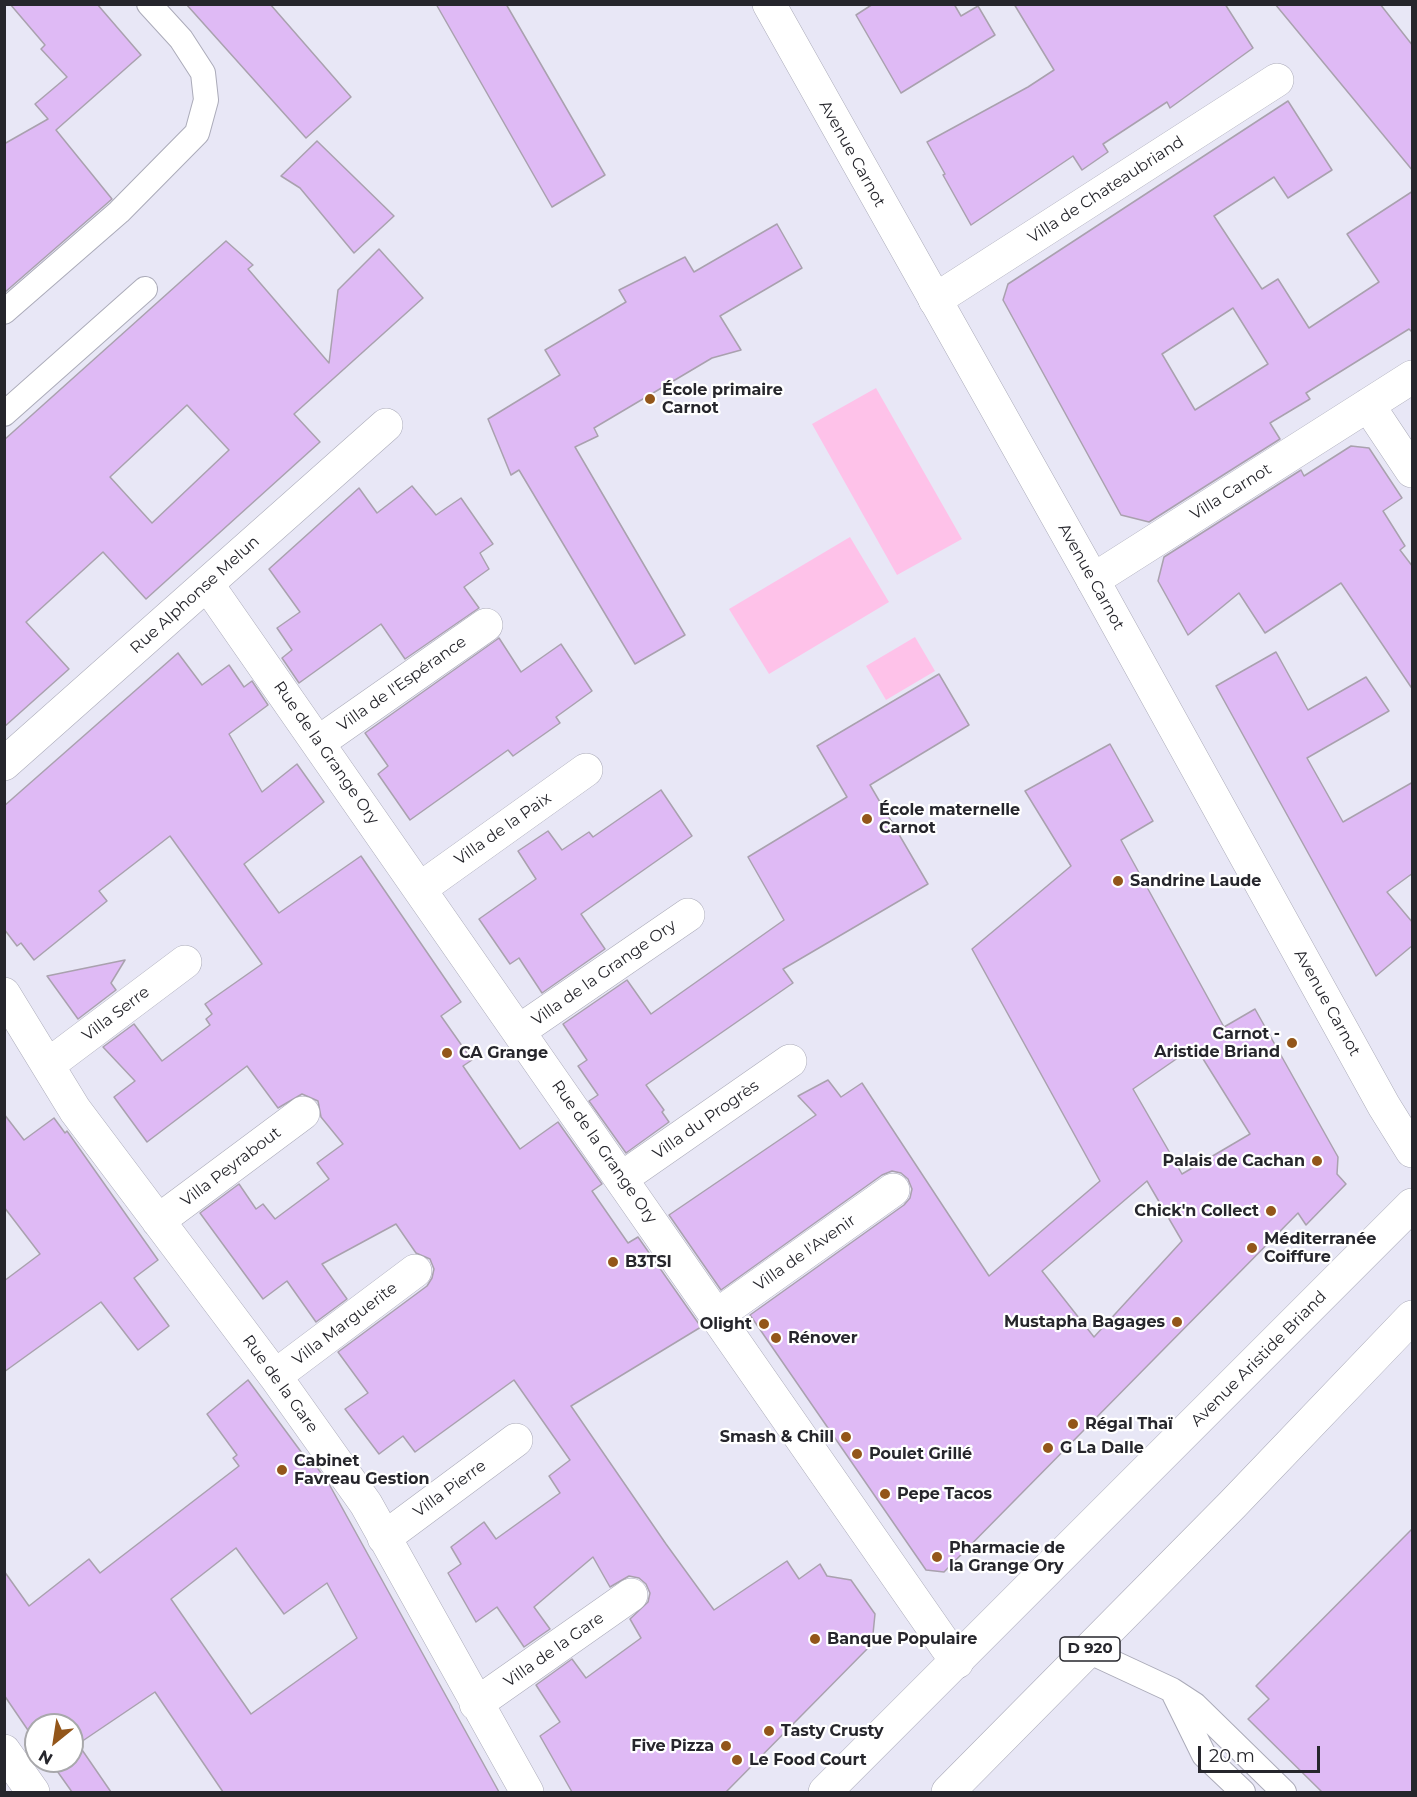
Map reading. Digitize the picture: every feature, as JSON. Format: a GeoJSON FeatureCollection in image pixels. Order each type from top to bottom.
{"type":"FeatureCollection","features":[{"type":"Feature","properties":{"kind":"street","name":"Avenue Carnot"},"geometry":{"type":"LineString","coordinates":[[778,8],[935,300],[1399,1133],[1413,1151]]}},
{"type":"Feature","properties":{"kind":"street","name":"Villa de Chateaubriand"},"geometry":{"type":"LineString","coordinates":[[935,300],[1277,80]]}},
{"type":"Feature","properties":{"kind":"street","name":"Villa Carnot"},"geometry":{"type":"LineString","coordinates":[[1093,580],[1413,377]]}},
{"type":"Feature","properties":{"kind":"street"},"geometry":{"type":"LineString","coordinates":[[1368,405],[1413,471]]}},
{"type":"Feature","properties":{"kind":"street","name":"Rue Alphonse Melun"},"geometry":{"type":"LineString","coordinates":[[4,764],[386,425]]}},
{"type":"Feature","properties":{"kind":"street","name":"Rue de la Grange Ory"},"geometry":{"type":"LineString","coordinates":[[207,584],[421,888],[957,1662]]}},
{"type":"Feature","properties":{"kind":"street","name":"Villa de l'Espérance"},"geometry":{"type":"LineString","coordinates":[[319,742],[486,625]]}},
{"type":"Feature","properties":{"kind":"street","name":"Villa de la Paix"},"geometry":{"type":"LineString","coordinates":[[421,888],[586,770]]}},
{"type":"Feature","properties":{"kind":"street","name":"Villa de la Grange Ory"},"geometry":{"type":"LineString","coordinates":[[519,1031],[688,915]]}},
{"type":"Feature","properties":{"kind":"street","name":"Villa Serre"},"geometry":{"type":"LineString","coordinates":[[48,1065],[185,962]]}},
{"type":"Feature","properties":{"kind":"street","name":"Rue de la Gare"},"geometry":{"type":"LineString","coordinates":[[4,994],[75,1110],[275,1376],[366,1504],[527,1792]]}},
{"type":"Feature","properties":{"kind":"street","name":"Villa du Progrès"},"geometry":{"type":"LineString","coordinates":[[622,1178],[790,1061]]}},
{"type":"Feature","properties":{"kind":"street","name":"Villa Peyrabout"},"geometry":{"type":"LineString","coordinates":[[158,1221],[303,1113]]}},
{"type":"Feature","properties":{"kind":"street","name":"Villa de l'Avenir"},"geometry":{"type":"LineString","coordinates":[[716,1316],[893,1190]]}},
{"type":"Feature","properties":{"kind":"street","name":"Avenue Aristide Briand"},"geometry":{"type":"LineString","coordinates":[[825,1792],[1413,1205]]}},
{"type":"Feature","properties":{"kind":"street","name":"Villa Marguerite"},"geometry":{"type":"LineString","coordinates":[[275,1376],[415,1271]]}},
{"type":"Feature","properties":{"kind":"street","name":"D 920"},"geometry":{"type":"LineString","coordinates":[[948,1792],[1232,1506],[1413,1317]]}},
{"type":"Feature","properties":{"kind":"street","name":"Villa Pierre"},"geometry":{"type":"LineString","coordinates":[[384,1538],[516,1440]]}},
{"type":"Feature","properties":{"kind":"street","name":"Villa de la Gare"},"geometry":{"type":"LineString","coordinates":[[476,1704],[631,1595]]}},
{"type":"Feature","properties":{"kind":"street"},"geometry":{"type":"LineString","coordinates":[[4,1751],[33,1792]]}},
{"type":"Feature","properties":{"kind":"lane"},"geometry":{"type":"LineString","coordinates":[[4,312],[119,212],[197,133],[206,100],[203,73],[181,39],[149,4]]}},
{"type":"Feature","properties":{"kind":"lane"},"geometry":{"type":"LineString","coordinates":[[4,414],[145,289]]}},
{"type":"Feature","properties":{"kind":"lane"},"geometry":{"type":"LineString","coordinates":[[1088,1651],[1172,1690],[1195,1705],[1284,1792]]}},
{"type":"Feature","properties":{"kind":"lane"},"geometry":{"type":"LineString","coordinates":[[1172,1690],[1204,1755],[1243,1792]]}},
{"type":"Feature","properties":{"kind":"shaded area"},"geometry":{"type":"Polygon","coordinates":[[[876,388],[962,539],[897,575],[812,424],[876,388]]]}},
{"type":"Feature","properties":{"kind":"shaded area"},"geometry":{"type":"Polygon","coordinates":[[[850,537],[889,602],[769,674],[729,609],[850,537]]]}},
{"type":"Feature","properties":{"kind":"shaded area"},"geometry":{"type":"Polygon","coordinates":[[[915,637],[935,671],[886,700],[866,666],[915,637]]]}},
{"type":"Feature","properties":{"kind":"building"},"geometry":{"type":"Polygon","coordinates":[[[10,4],[97,4],[141,55],[56,130],[112,199],[4,293],[4,144],[48,119],[35,104],[67,77],[41,49],[45,45],[10,4]]]}},
{"type":"Feature","properties":{"kind":"building"},"geometry":{"type":"Polygon","coordinates":[[[186,4],[270,4],[351,97],[306,138],[186,4]]]}},
{"type":"Feature","properties":{"kind":"building"},"geometry":{"type":"Polygon","coordinates":[[[436,4],[506,4],[605,175],[552,207],[436,4]]]}},
{"type":"Feature","properties":{"kind":"building"},"geometry":{"type":"Polygon","coordinates":[[[873,4],[954,4],[961,16],[978,6],[995,35],[901,93],[856,15],[873,4]]]}},
{"type":"Feature","properties":{"kind":"building"},"geometry":{"type":"Polygon","coordinates":[[[1014,4],[1225,4],[1253,48],[1170,108],[1167,102],[1103,144],[1108,152],[1082,170],[1073,156],[971,225],[927,142],[1028,87],[1054,70],[1014,4]]]}},
{"type":"Feature","properties":{"kind":"building"},"geometry":{"type":"Polygon","coordinates":[[[1275,4],[1380,4],[1413,46],[1413,171],[1275,4]]]}},
{"type":"Feature","properties":{"kind":"building"},"geometry":{"type":"Polygon","coordinates":[[[1288,101],[1332,170],[1288,198],[1274,177],[1214,216],[1262,289],[1278,279],[1309,328],[1379,282],[1347,234],[1413,191],[1413,333],[1409,329],[1306,393],[1310,399],[1270,423],[1280,439],[1149,522],[1121,515],[1003,300],[1008,284],[1288,101]],[[1233,308],[1162,354],[1195,410],[1268,364],[1233,308]]]}},
{"type":"Feature","properties":{"kind":"building"},"geometry":{"type":"Polygon","coordinates":[[[317,141],[394,216],[354,253],[300,188],[281,176],[317,141]]]}},
{"type":"Feature","properties":{"kind":"building"},"geometry":{"type":"Polygon","coordinates":[[[777,224],[802,268],[720,316],[741,350],[712,358],[594,428],[598,436],[575,447],[685,635],[635,664],[519,470],[511,475],[488,419],[560,375],[545,350],[626,302],[619,290],[685,257],[694,272],[777,224]]]}},
{"type":"Feature","properties":{"kind":"building"},"geometry":{"type":"Polygon","coordinates":[[[226,241],[253,265],[248,269],[329,363],[338,290],[379,249],[423,298],[294,414],[320,442],[146,599],[103,552],[26,622],[69,669],[4,727],[4,440],[226,241]],[[187,405],[110,477],[152,523],[229,450],[187,405]]]}},
{"type":"Feature","properties":{"kind":"building"},"geometry":{"type":"Polygon","coordinates":[[[1351,446],[1369,448],[1402,498],[1383,511],[1405,546],[1400,550],[1413,567],[1413,690],[1341,583],[1265,633],[1239,593],[1188,635],[1158,581],[1164,557],[1301,470],[1304,476],[1351,446]]]}},
{"type":"Feature","properties":{"kind":"building"},"geometry":{"type":"Polygon","coordinates":[[[412,486],[436,515],[461,498],[493,544],[480,553],[489,569],[464,587],[479,608],[405,659],[381,624],[299,683],[282,658],[292,650],[277,628],[300,612],[269,569],[359,488],[377,513],[412,486]]]}},
{"type":"Feature","properties":{"kind":"building"},"geometry":{"type":"Polygon","coordinates":[[[499,638],[521,672],[561,644],[592,691],[556,717],[560,723],[513,756],[508,750],[410,820],[378,774],[388,766],[365,733],[499,638]]]}},
{"type":"Feature","properties":{"kind":"building"},"geometry":{"type":"Polygon","coordinates":[[[1276,652],[1308,710],[1366,677],[1389,711],[1307,758],[1343,822],[1413,782],[1413,873],[1387,892],[1413,923],[1413,945],[1376,976],[1216,686],[1276,652]]]}},
{"type":"Feature","properties":{"kind":"building"},"geometry":{"type":"Polygon","coordinates":[[[178,653],[202,685],[229,665],[244,687],[252,681],[268,705],[229,734],[262,792],[297,764],[324,802],[244,864],[279,913],[361,856],[461,1002],[441,1016],[472,1060],[463,1066],[520,1149],[558,1122],[602,1184],[592,1191],[628,1243],[638,1237],[701,1327],[571,1406],[666,1544],[714,1610],[787,1561],[799,1579],[820,1564],[827,1576],[851,1580],[875,1614],[872,1644],[726,1792],[572,1792],[540,1736],[560,1722],[536,1685],[572,1659],[586,1678],[641,1638],[630,1619],[648,1602],[650,1593],[646,1584],[639,1578],[629,1576],[610,1587],[593,1557],[534,1607],[550,1629],[524,1647],[497,1607],[476,1622],[448,1573],[461,1564],[451,1547],[484,1522],[496,1539],[560,1493],[549,1476],[570,1460],[514,1380],[415,1452],[403,1436],[379,1454],[345,1409],[368,1393],[338,1352],[427,1286],[434,1269],[430,1259],[416,1253],[396,1224],[322,1264],[347,1299],[316,1322],[287,1281],[263,1299],[200,1213],[239,1184],[256,1209],[263,1204],[275,1219],[329,1179],[317,1163],[343,1144],[321,1117],[318,1101],[302,1094],[278,1108],[247,1066],[147,1142],[114,1097],[135,1081],[103,1047],[134,1024],[162,1061],[210,1025],[206,1019],[212,1014],[205,1004],[262,964],[170,836],[99,891],[107,901],[34,960],[21,943],[17,946],[4,929],[4,806],[178,653]]]}},
{"type":"Feature","properties":{"kind":"building"},"geometry":{"type":"Polygon","coordinates":[[[939,674],[969,725],[870,785],[928,884],[783,969],[793,983],[646,1085],[664,1110],[662,1112],[669,1122],[626,1153],[589,1101],[598,1095],[578,1066],[587,1060],[563,1024],[627,980],[651,1014],[784,920],[748,857],[847,797],[817,746],[939,674]]]}},
{"type":"Feature","properties":{"kind":"building"},"geometry":{"type":"Polygon","coordinates":[[[1110,744],[1153,821],[1121,840],[1224,1027],[1255,1009],[1338,1157],[1337,1174],[1346,1184],[1306,1225],[1298,1213],[944,1572],[926,1570],[750,1315],[904,1205],[910,1198],[912,1189],[908,1179],[901,1173],[892,1171],[882,1175],[721,1290],[669,1215],[816,1115],[798,1096],[828,1080],[841,1097],[862,1083],[989,1276],[1100,1181],[972,949],[1071,866],[1025,791],[1110,744]],[[1195,1046],[1133,1089],[1182,1174],[1250,1134],[1195,1046]],[[1147,1181],[1042,1271],[1094,1337],[1182,1241],[1147,1181]]]}},
{"type":"Feature","properties":{"kind":"building"},"geometry":{"type":"Polygon","coordinates":[[[661,790],[692,836],[581,914],[605,949],[542,993],[519,958],[510,964],[479,919],[536,879],[518,851],[548,831],[562,850],[589,832],[593,837],[661,790]]]}},
{"type":"Feature","properties":{"kind":"building"},"geometry":{"type":"Polygon","coordinates":[[[125,960],[111,983],[116,990],[78,1019],[47,976],[125,960]]]}},
{"type":"Feature","properties":{"kind":"building"},"geometry":{"type":"Polygon","coordinates":[[[4,1114],[24,1140],[54,1118],[65,1133],[67,1131],[158,1260],[134,1278],[169,1326],[138,1350],[101,1302],[4,1372],[4,1281],[40,1254],[4,1207],[4,1114]]]}},
{"type":"Feature","properties":{"kind":"building"},"geometry":{"type":"Polygon","coordinates":[[[248,1380],[313,1468],[316,1466],[329,1484],[499,1792],[223,1792],[155,1692],[84,1740],[84,1713],[24,1713],[24,1724],[4,1695],[4,1571],[29,1606],[89,1559],[100,1573],[239,1466],[233,1458],[237,1455],[207,1414],[248,1380]],[[236,1548],[171,1599],[251,1714],[357,1638],[327,1583],[284,1614],[236,1548]]]}},
{"type":"Feature","properties":{"kind":"building"},"geometry":{"type":"Polygon","coordinates":[[[1413,1528],[1413,1792],[1322,1792],[1248,1719],[1269,1699],[1256,1686],[1413,1528]]]}},
{"type":"Feature","properties":{"kind":"building"},"geometry":{"type":"Polygon","coordinates":[[[84,1753],[111,1792],[72,1792],[59,1773],[84,1773],[84,1753]]]}},
{"type":"Feature","properties":{"kind":"place","name":"École primaire Carnot"},"geometry":{"type":"Point","coordinates":[650,399]}},
{"type":"Feature","properties":{"kind":"place","name":"École maternelle Carnot"},"geometry":{"type":"Point","coordinates":[867,819]}},
{"type":"Feature","properties":{"kind":"place","name":"Sandrine Laude"},"geometry":{"type":"Point","coordinates":[1118,881]}},
{"type":"Feature","properties":{"kind":"place","name":"Carnot - Aristide Briand"},"geometry":{"type":"Point","coordinates":[1292,1043]}},
{"type":"Feature","properties":{"kind":"place","name":"CA Grange"},"geometry":{"type":"Point","coordinates":[447,1053]}},
{"type":"Feature","properties":{"kind":"place","name":"Palais de Cachan"},"geometry":{"type":"Point","coordinates":[1317,1161]}},
{"type":"Feature","properties":{"kind":"place","name":"Chick'n Collect"},"geometry":{"type":"Point","coordinates":[1271,1211]}},
{"type":"Feature","properties":{"kind":"place","name":"Méditerranée Coiffure"},"geometry":{"type":"Point","coordinates":[1252,1248]}},
{"type":"Feature","properties":{"kind":"place","name":"B3TSI"},"geometry":{"type":"Point","coordinates":[613,1262]}},
{"type":"Feature","properties":{"kind":"place","name":"Mustapha Bagages"},"geometry":{"type":"Point","coordinates":[1177,1322]}},
{"type":"Feature","properties":{"kind":"place","name":"Olight"},"geometry":{"type":"Point","coordinates":[764,1324]}},
{"type":"Feature","properties":{"kind":"place","name":"Rénover"},"geometry":{"type":"Point","coordinates":[776,1338]}},
{"type":"Feature","properties":{"kind":"place","name":"Régal Thaï"},"geometry":{"type":"Point","coordinates":[1073,1424]}},
{"type":"Feature","properties":{"kind":"place","name":"Smash & Chill"},"geometry":{"type":"Point","coordinates":[846,1437]}},
{"type":"Feature","properties":{"kind":"place","name":"G La Dalle"},"geometry":{"type":"Point","coordinates":[1048,1448]}},
{"type":"Feature","properties":{"kind":"place","name":"Poulet Grillé"},"geometry":{"type":"Point","coordinates":[857,1454]}},
{"type":"Feature","properties":{"kind":"place","name":"Cabinet Favreau Gestion"},"geometry":{"type":"Point","coordinates":[282,1470]}},
{"type":"Feature","properties":{"kind":"place","name":"Pepe Tacos"},"geometry":{"type":"Point","coordinates":[885,1494]}},
{"type":"Feature","properties":{"kind":"place","name":"Pharmacie de la Grange Ory"},"geometry":{"type":"Point","coordinates":[937,1557]}},
{"type":"Feature","properties":{"kind":"place","name":"Banque Populaire"},"geometry":{"type":"Point","coordinates":[815,1639]}},
{"type":"Feature","properties":{"kind":"place","name":"Tasty Crusty"},"geometry":{"type":"Point","coordinates":[769,1731]}},
{"type":"Feature","properties":{"kind":"place","name":"Five Pizza"},"geometry":{"type":"Point","coordinates":[726,1746]}},
{"type":"Feature","properties":{"kind":"place","name":"Le Food Court"},"geometry":{"type":"Point","coordinates":[737,1760]}}]}
